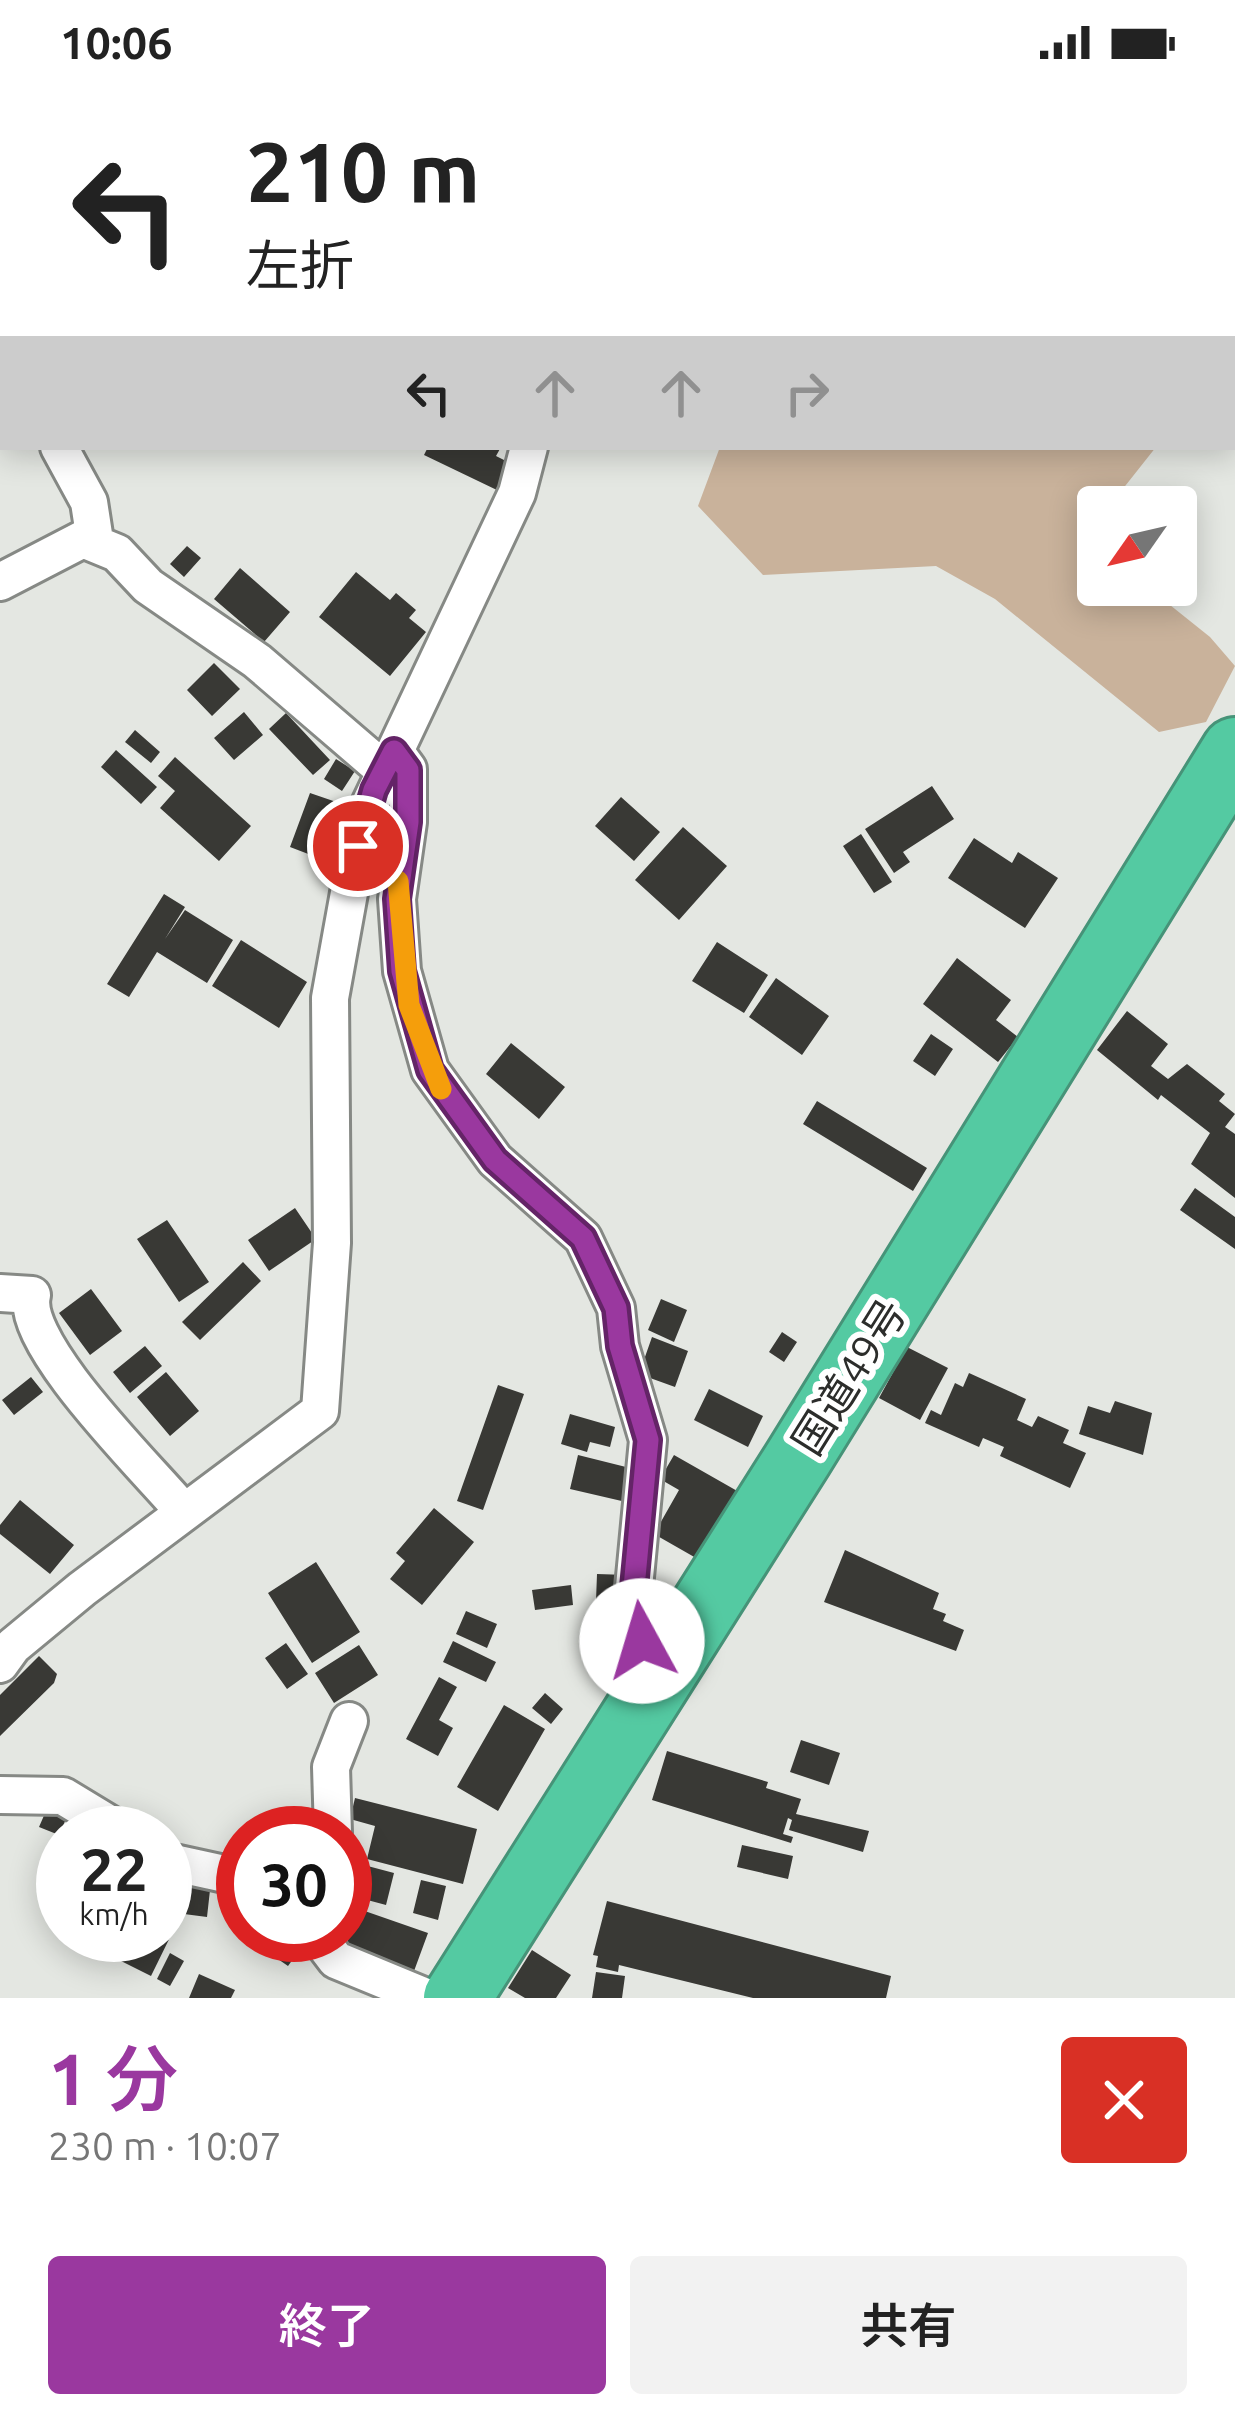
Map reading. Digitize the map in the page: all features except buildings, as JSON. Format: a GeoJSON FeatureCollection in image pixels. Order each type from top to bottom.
{"type":"FeatureCollection","features":[{"type":"Feature","properties":{"kind":"highway","name":"国道49号"},"geometry":{"type":"LineString","coordinates":[[457,1998],[1235,751]]}},
{"type":"Feature","properties":{"kind":"street"},"geometry":{"type":"LineString","coordinates":[[60,450],[89,502],[95,541]]}},
{"type":"Feature","properties":{"kind":"street"},"geometry":{"type":"LineString","coordinates":[[0,1664],[13,1646],[65,1603],[320,1411],[332,1243],[330,998],[362,821],[517,493],[528,450]]}},
{"type":"Feature","properties":{"kind":"street"},"geometry":{"type":"LineString","coordinates":[[0,582],[70,544],[95,541],[117,553],[166,599],[408,770],[408,822],[397,899],[409,1005],[430,1070],[450,1103],[495,1160],[583,1238],[616,1308],[620,1346],[648,1440],[633,1598],[642,1641],[665,1668]]}},
{"type":"Feature","properties":{"kind":"street"},"geometry":{"type":"LineString","coordinates":[[0,1293],[32,1295],[29,1308],[38,1334],[57,1362],[184,1512]]}},
{"type":"Feature","properties":{"kind":"street"},"geometry":{"type":"LineString","coordinates":[[333,1806],[332,1767],[349,1721]]}},
{"type":"Feature","properties":{"kind":"street"},"geometry":{"type":"LineString","coordinates":[[0,1795],[63,1796],[79,1806]]}},
{"type":"Feature","properties":{"kind":"street"},"geometry":{"type":"LineString","coordinates":[[341,1962],[428,1998]]}},
{"type":"Feature","properties":{"kind":"shaded area"},"geometry":{"type":"Polygon","coordinates":[[[719,450],[1154,450],[1125,486],[1077,486],[1077,606],[1171,606],[1210,637],[1235,666],[1206,722],[1159,732],[995,599],[936,566],[763,575],[698,506],[719,450]]]}},
{"type":"Feature","properties":{"kind":"slow traffic"},"geometry":{"type":"LineString","coordinates":[[398,881],[402,971],[409,1005],[441,1089]]}},
{"type":"Feature","properties":{"kind":"route"},"geometry":{"type":"LineString","coordinates":[[358,846],[362,821],[394,751],[408,770],[408,822],[397,899],[402,971],[430,1070],[495,1160],[583,1238],[616,1308],[620,1346],[645,1416],[648,1440],[633,1598],[642,1641]]}}]}
